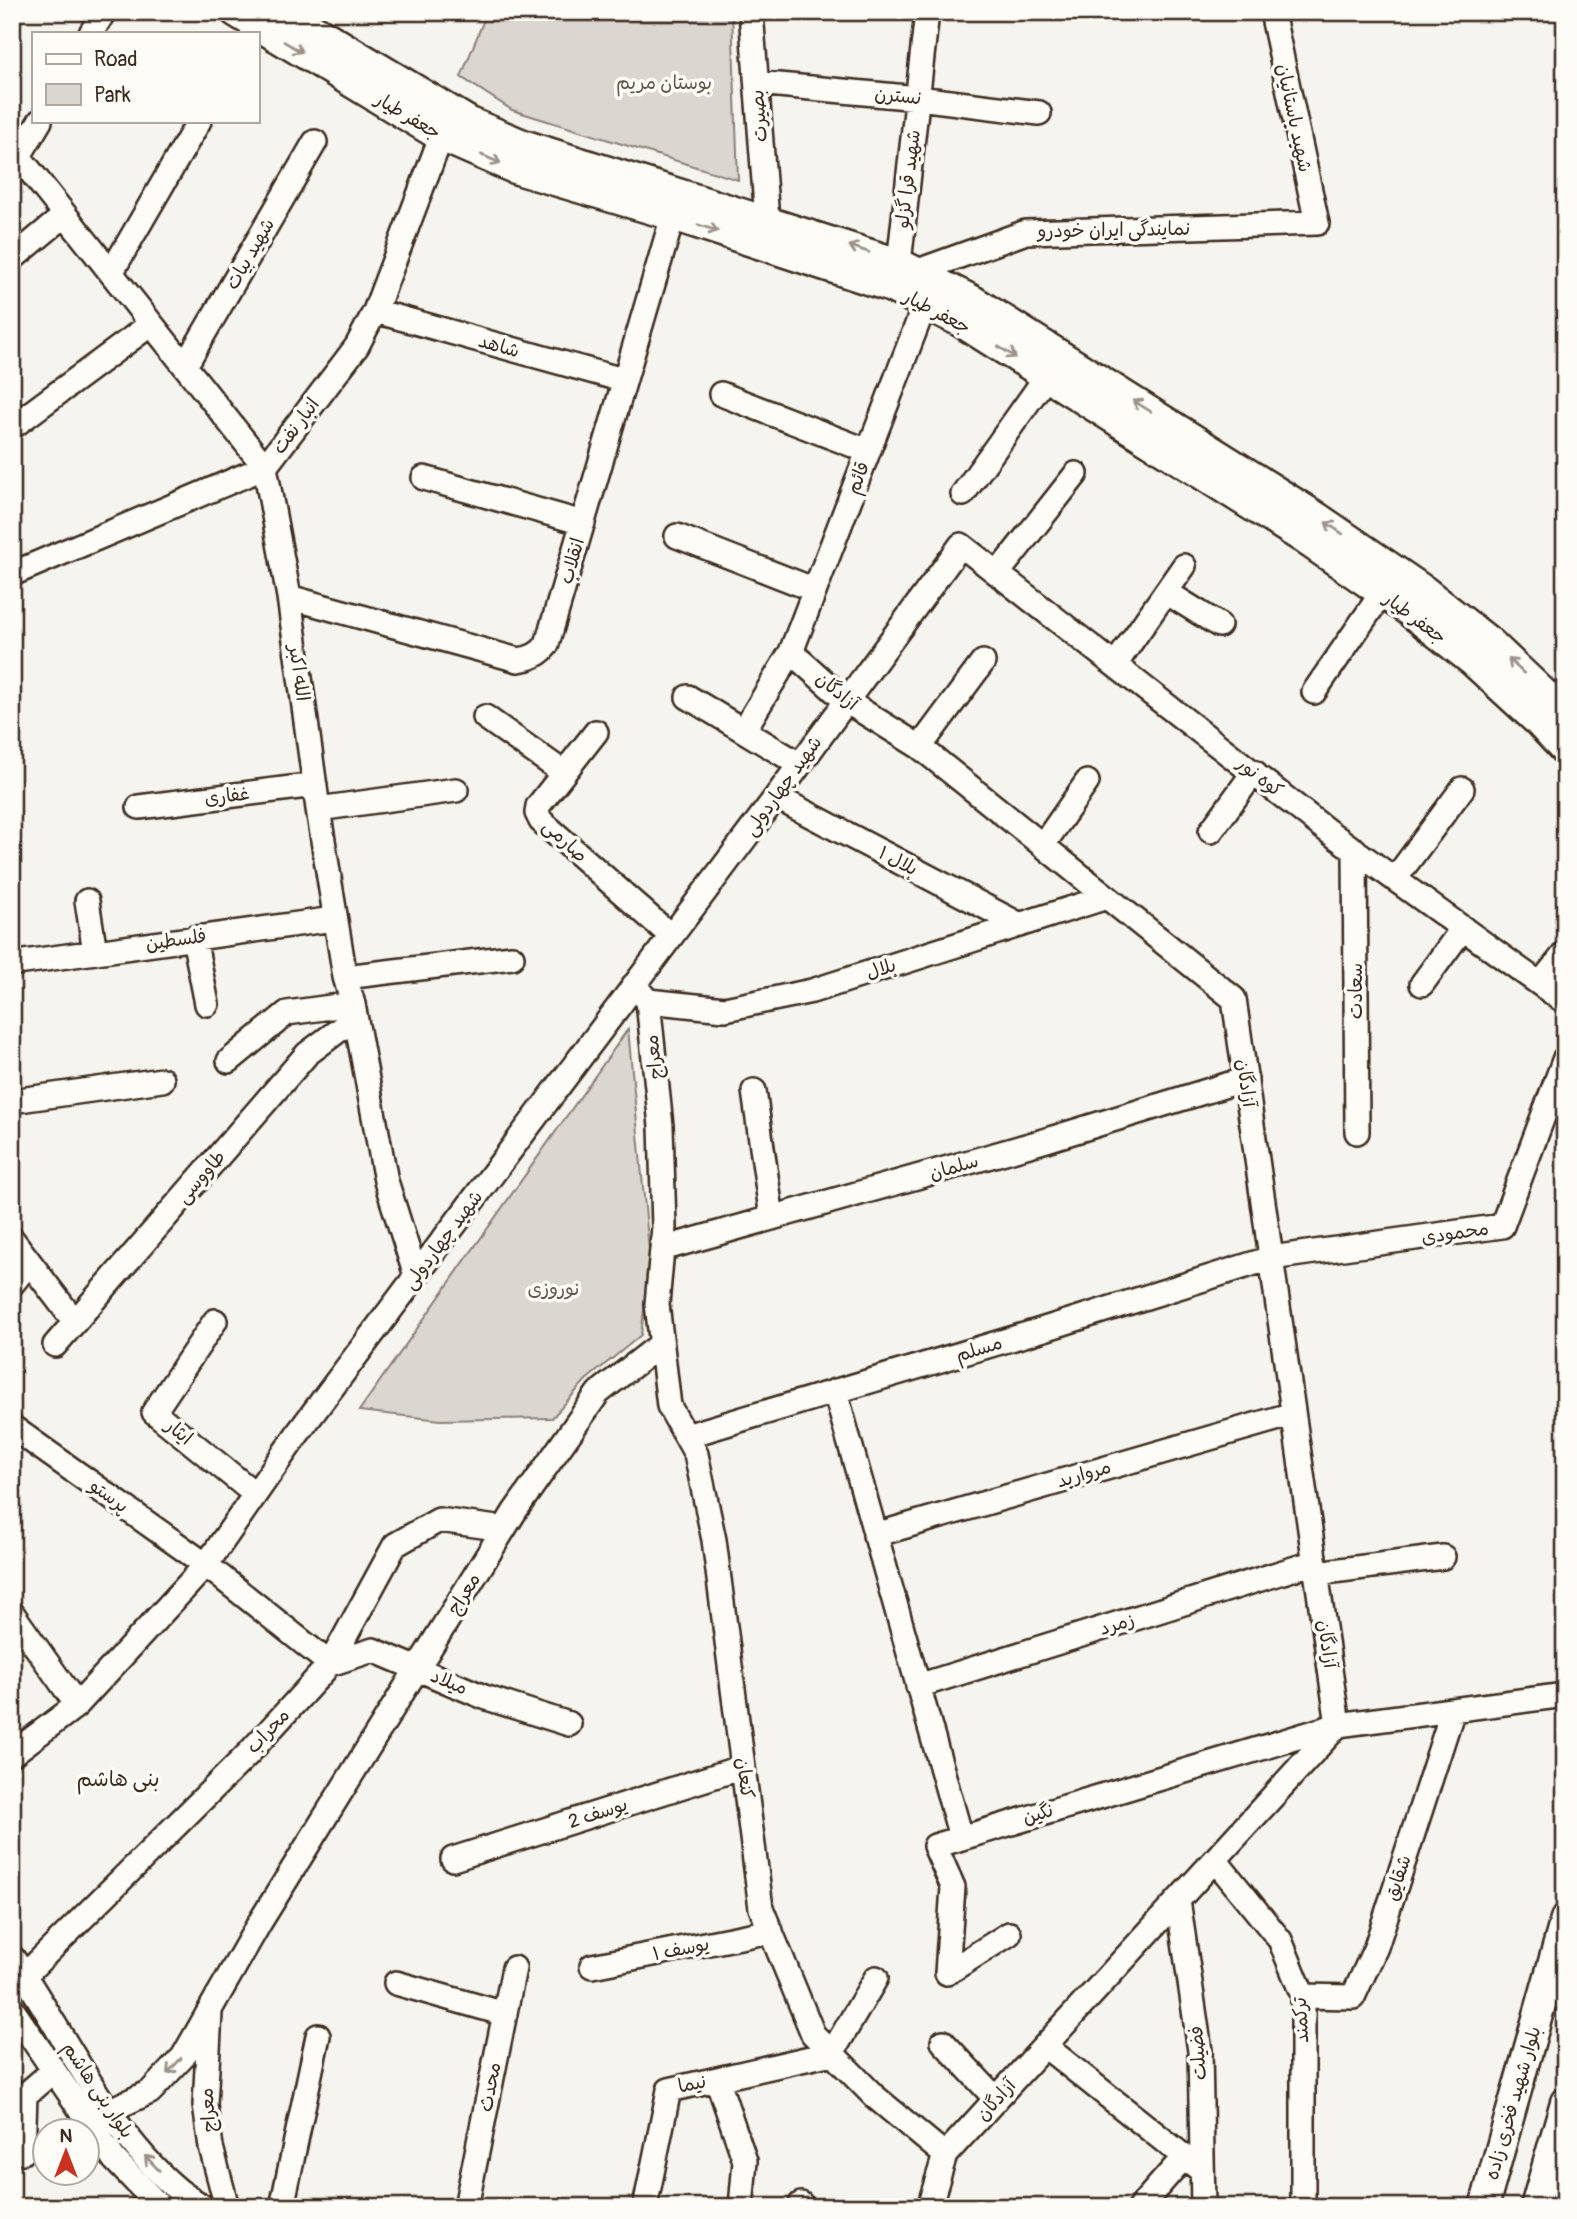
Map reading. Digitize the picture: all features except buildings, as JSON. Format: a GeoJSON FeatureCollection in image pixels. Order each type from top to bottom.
{"type":"FeatureCollection","features":[{"type":"Feature","properties":{"kind":"main road","name":"جعفر طیار"},"geometry":{"type":"LineString","coordinates":[[286,12],[458,115],[523,145],[908,267],[973,300],[1317,516],[1424,590],[1479,633],[1565,713]]}},
{"type":"Feature","properties":{"kind":"main road","name":"جعفر طیار"},"geometry":{"type":"LineString","coordinates":[[246,23],[441,137],[514,169],[673,216],[889,287],[960,322],[1302,538],[1382,593],[1473,662],[1565,751]]}},
{"type":"Feature","properties":{"kind":"main road","name":"بلوار شهید فخری زاده"},"geometry":{"type":"LineString","coordinates":[[1484,2207],[1565,1919]]}},
{"type":"Feature","properties":{"kind":"main road"},"geometry":{"type":"LineString","coordinates":[[1535,2207],[1565,2102]]}},
{"type":"Feature","properties":{"kind":"street"},"geometry":{"type":"LineString","coordinates":[[92,32],[104,12]]}},
{"type":"Feature","properties":{"kind":"street","name":"بصیرت"},"geometry":{"type":"LineString","coordinates":[[751,12],[766,220]]}},
{"type":"Feature","properties":{"kind":"street","name":"شهید قرا گزلو"},"geometry":{"type":"LineString","coordinates":[[908,267],[918,98],[927,12]]}},
{"type":"Feature","properties":{"kind":"street","name":"شهید باستانیان"},"geometry":{"type":"LineString","coordinates":[[1272,12],[1317,223]]}},
{"type":"Feature","properties":{"kind":"street","name":"نسترن"},"geometry":{"type":"LineString","coordinates":[[757,83],[918,98],[1039,113]]}},
{"type":"Feature","properties":{"kind":"street","name":"انبار نفت"},"geometry":{"type":"LineString","coordinates":[[12,574],[265,467],[357,346],[375,311],[441,137],[458,115]]}},
{"type":"Feature","properties":{"kind":"street"},"geometry":{"type":"LineString","coordinates":[[14,155],[39,122]]}},
{"type":"Feature","properties":{"kind":"street"},"geometry":{"type":"LineString","coordinates":[[111,273],[198,122]]}},
{"type":"Feature","properties":{"kind":"street","name":"شهید بیات"},"geometry":{"type":"LineString","coordinates":[[185,366],[315,142]]}},
{"type":"Feature","properties":{"kind":"street","name":"الله اکبر"},"geometry":{"type":"LineString","coordinates":[[14,155],[65,215],[265,467],[289,597],[334,919],[386,1181],[416,1276]]}},
{"type":"Feature","properties":{"kind":"street"},"geometry":{"type":"LineString","coordinates":[[12,259],[65,215]]}},
{"type":"Feature","properties":{"kind":"street","name":"انقلاب"},"geometry":{"type":"LineString","coordinates":[[289,597],[518,660],[543,650],[547,644],[673,216]]}},
{"type":"Feature","properties":{"kind":"street","name":"نمایندگی ایران خودرو"},"geometry":{"type":"LineString","coordinates":[[908,267],[1026,232],[1317,223]]}},
{"type":"Feature","properties":{"kind":"street","name":"قائم"},"geometry":{"type":"LineString","coordinates":[[744,730],[791,652],[925,303]]}},
{"type":"Feature","properties":{"kind":"street","name":"شاهد"},"geometry":{"type":"LineString","coordinates":[[375,311],[623,380]]}},
{"type":"Feature","properties":{"kind":"street"},"geometry":{"type":"LineString","coordinates":[[12,427],[151,324]]}},
{"type":"Feature","properties":{"kind":"street"},"geometry":{"type":"LineString","coordinates":[[962,494],[1046,377]]}},
{"type":"Feature","properties":{"kind":"street"},"geometry":{"type":"LineString","coordinates":[[721,394],[869,450]]}},
{"type":"Feature","properties":{"kind":"street"},"geometry":{"type":"LineString","coordinates":[[998,573],[1076,474]]}},
{"type":"Feature","properties":{"kind":"street"},"geometry":{"type":"LineString","coordinates":[[424,478],[583,523]]}},
{"type":"Feature","properties":{"kind":"street"},"geometry":{"type":"LineString","coordinates":[[677,536],[815,590]]}},
{"type":"Feature","properties":{"kind":"street","name":"کوه نور"},"geometry":{"type":"LineString","coordinates":[[961,545],[1355,850],[1565,1002]]}},
{"type":"Feature","properties":{"kind":"street","name":"شهید چهاردولی"},"geometry":{"type":"LineString","coordinates":[[12,1754],[77,1705],[206,1565],[416,1276],[641,993],[671,936],[961,545]]}},
{"type":"Feature","properties":{"kind":"street"},"geometry":{"type":"LineString","coordinates":[[1115,665],[1184,566]]}},
{"type":"Feature","properties":{"kind":"street"},"geometry":{"type":"LineString","coordinates":[[1166,592],[1219,625]]}},
{"type":"Feature","properties":{"kind":"street"},"geometry":{"type":"LineString","coordinates":[[1314,692],[1382,593]]}},
{"type":"Feature","properties":{"kind":"street","name":"آزادگان"},"geometry":{"type":"LineString","coordinates":[[791,652],[846,701],[920,747],[1234,999],[1338,1725],[945,2155],[929,2207]]}},
{"type":"Feature","properties":{"kind":"street"},"geometry":{"type":"LineString","coordinates":[[920,747],[983,662]]}},
{"type":"Feature","properties":{"kind":"street"},"geometry":{"type":"LineString","coordinates":[[688,697],[799,764]]}},
{"type":"Feature","properties":{"kind":"street"},"geometry":{"type":"LineString","coordinates":[[485,717],[565,773]]}},
{"type":"Feature","properties":{"kind":"street","name":"صارمی"},"geometry":{"type":"LineString","coordinates":[[596,732],[538,806],[537,813],[541,821],[671,936]]}},
{"type":"Feature","properties":{"kind":"street"},"geometry":{"type":"LineString","coordinates":[[1211,831],[1254,772]]}},
{"type":"Feature","properties":{"kind":"street"},"geometry":{"type":"LineString","coordinates":[[1043,845],[1087,782]]}},
{"type":"Feature","properties":{"kind":"street","name":"غفاری"},"geometry":{"type":"LineString","coordinates":[[139,807],[315,785]]}},
{"type":"Feature","properties":{"kind":"street"},"geometry":{"type":"LineString","coordinates":[[318,809],[456,789]]}},
{"type":"Feature","properties":{"kind":"street"},"geometry":{"type":"LineString","coordinates":[[1395,880],[1462,789]]}},
{"type":"Feature","properties":{"kind":"street","name":"بلال ۱"},"geometry":{"type":"LineString","coordinates":[[776,797],[1020,925]]}},
{"type":"Feature","properties":{"kind":"street","name":"سعادت"},"geometry":{"type":"LineString","coordinates":[[1355,850],[1357,1132]]}},
{"type":"Feature","properties":{"kind":"street","name":"بلال"},"geometry":{"type":"LineString","coordinates":[[641,993],[725,1009],[812,991],[1107,897]]}},
{"type":"Feature","properties":{"kind":"street"},"geometry":{"type":"LineString","coordinates":[[87,901],[95,952]]}},
{"type":"Feature","properties":{"kind":"street","name":"فلسطین"},"geometry":{"type":"LineString","coordinates":[[17,963],[334,919]]}},
{"type":"Feature","properties":{"kind":"street"},"geometry":{"type":"LineString","coordinates":[[1422,984],[1463,928]]}},
{"type":"Feature","properties":{"kind":"street"},"geometry":{"type":"LineString","coordinates":[[194,938],[207,1004]]}},
{"type":"Feature","properties":{"kind":"street"},"geometry":{"type":"LineString","coordinates":[[1540,984],[1565,953]]}},
{"type":"Feature","properties":{"kind":"street"},"geometry":{"type":"LineString","coordinates":[[345,977],[512,957]]}},
{"type":"Feature","properties":{"kind":"street","name":"معراج"},"geometry":{"type":"LineString","coordinates":[[227,2207],[211,2147],[205,2105],[210,2009],[260,1922],[504,1529],[598,1393],[661,1344],[657,1304],[664,1227],[661,1126],[641,993]]}},
{"type":"Feature","properties":{"kind":"street"},"geometry":{"type":"LineString","coordinates":[[229,1061],[287,1013],[354,1011]]}},
{"type":"Feature","properties":{"kind":"street","name":"طاووسی"},"geometry":{"type":"LineString","coordinates":[[55,1345],[307,1054],[354,1011]]}},
{"type":"Feature","properties":{"kind":"street","name":"محمودی"},"geometry":{"type":"LineString","coordinates":[[1271,1258],[1502,1226],[1565,1058]]}},
{"type":"Feature","properties":{"kind":"street","name":"سلمان"},"geometry":{"type":"LineString","coordinates":[[662,1249],[1040,1142],[1246,1079]]}},
{"type":"Feature","properties":{"kind":"street"},"geometry":{"type":"LineString","coordinates":[[12,1101],[162,1080]]}},
{"type":"Feature","properties":{"kind":"street"},"geometry":{"type":"LineString","coordinates":[[754,1091],[772,1218]]}},
{"type":"Feature","properties":{"kind":"street"},"geometry":{"type":"LineString","coordinates":[[12,1239],[75,1322]]}},
{"type":"Feature","properties":{"kind":"street","name":"مسلم"},"geometry":{"type":"LineString","coordinates":[[686,1436],[1271,1258]]}},
{"type":"Feature","properties":{"kind":"street"},"geometry":{"type":"LineString","coordinates":[[12,1284],[29,1263]]}},
{"type":"Feature","properties":{"kind":"street","name":"ایثار"},"geometry":{"type":"LineString","coordinates":[[215,1321],[154,1412],[255,1494]]}},
{"type":"Feature","properties":{"kind":"street","name":"کنعان"},"geometry":{"type":"LineString","coordinates":[[661,1344],[669,1406],[696,1454],[714,1540],[761,1908],[813,2034],[874,2096],[945,2155]]}},
{"type":"Feature","properties":{"kind":"street"},"geometry":{"type":"LineString","coordinates":[[835,1391],[961,1837]]}},
{"type":"Feature","properties":{"kind":"street","name":"مروارید"},"geometry":{"type":"LineString","coordinates":[[875,1535],[1293,1414]]}},
{"type":"Feature","properties":{"kind":"street","name":"پرستو"},"geometry":{"type":"LineString","coordinates":[[12,1427],[206,1565],[330,1664]]}},
{"type":"Feature","properties":{"kind":"street","name":"محراب"},"geometry":{"type":"LineString","coordinates":[[19,1966],[248,1754],[330,1664],[395,1545],[439,1520],[504,1529]]}},
{"type":"Feature","properties":{"kind":"street","name":"زمرد"},"geometry":{"type":"LineString","coordinates":[[918,1686],[1316,1567],[1443,1557]]}},
{"type":"Feature","properties":{"kind":"street"},"geometry":{"type":"LineString","coordinates":[[12,1613],[77,1705]]}},
{"type":"Feature","properties":{"kind":"street","name":"میلاد"},"geometry":{"type":"LineString","coordinates":[[330,1664],[373,1650],[484,1697],[569,1724]]}},
{"type":"Feature","properties":{"kind":"street"},"geometry":{"type":"LineString","coordinates":[[1338,1725],[1565,1695]]}},
{"type":"Feature","properties":{"kind":"street","name":"شقایق"},"geometry":{"type":"LineString","coordinates":[[1303,1996],[1353,1997],[1376,1947],[1453,1710]]}},
{"type":"Feature","properties":{"kind":"street","name":"نگین"},"geometry":{"type":"LineString","coordinates":[[1009,1934],[947,1973],[953,1886],[935,1846],[1338,1725]]}},
{"type":"Feature","properties":{"kind":"street","name":"یوسف 2"},"geometry":{"type":"LineString","coordinates":[[453,1859],[743,1767]]}},
{"type":"Feature","properties":{"kind":"street","name":"ترکمند"},"geometry":{"type":"LineString","coordinates":[[1215,1860],[1280,1940],[1303,1996],[1303,2207]]}},
{"type":"Feature","properties":{"kind":"street","name":"فضیلت"},"geometry":{"type":"LineString","coordinates":[[1178,1900],[1200,2051],[1193,2164],[1203,2207]]}},
{"type":"Feature","properties":{"kind":"street","name":"یوسف ۱"},"geometry":{"type":"LineString","coordinates":[[592,1966],[771,1931]]}},
{"type":"Feature","properties":{"kind":"street","name":"بلوار بنی هاشم"},"geometry":{"type":"LineString","coordinates":[[19,1966],[83,2071],[133,2143],[177,2189],[203,2207]]}},
{"type":"Feature","properties":{"kind":"street","name":"محدث"},"geometry":{"type":"LineString","coordinates":[[466,2207],[514,1968]]}},
{"type":"Feature","properties":{"kind":"street"},"geometry":{"type":"LineString","coordinates":[[832,2053],[876,1978]]}},
{"type":"Feature","properties":{"kind":"street"},"geometry":{"type":"LineString","coordinates":[[396,1983],[505,2014]]}},
{"type":"Feature","properties":{"kind":"street","name":"بلوار بنی هاشم"},"geometry":{"type":"LineString","coordinates":[[12,2009],[114,2159],[160,2207]]}},
{"type":"Feature","properties":{"kind":"street"},"geometry":{"type":"LineString","coordinates":[[110,2110],[150,2092],[183,2057],[210,2009]]}},
{"type":"Feature","properties":{"kind":"street"},"geometry":{"type":"LineString","coordinates":[[282,2207],[318,2036]]}},
{"type":"Feature","properties":{"kind":"street"},"geometry":{"type":"LineString","coordinates":[[943,2042],[996,2099]]}},
{"type":"Feature","properties":{"kind":"street"},"geometry":{"type":"LineString","coordinates":[[1045,2046],[1193,2164],[1140,2207]]}},
{"type":"Feature","properties":{"kind":"street","name":"نیما"},"geometry":{"type":"LineString","coordinates":[[645,2207],[669,2090],[832,2053]]}},
{"type":"Feature","properties":{"kind":"street"},"geometry":{"type":"LineString","coordinates":[[23,2152],[25,2095],[53,2071]]}},
{"type":"Feature","properties":{"kind":"street"},"geometry":{"type":"LineString","coordinates":[[717,2079],[745,2161],[741,2207]]}},
{"type":"Feature","properties":{"kind":"green space","name":"بوستان مریم"},"geometry":{"type":"Polygon","coordinates":[[[487,12],[732,12],[738,180],[512,110],[461,77],[487,12]]]}},
{"type":"Feature","properties":{"kind":"green space","name":"نوروزی"},"geometry":{"type":"Polygon","coordinates":[[[628,1029],[650,1260],[641,1335],[586,1380],[552,1418],[441,1420],[359,1411],[628,1029]]]}},
{"type":"Feature","properties":{"kind":"district","name":"بنی هاشم"},"geometry":{"type":"Point","coordinates":[118,1779]}}]}
